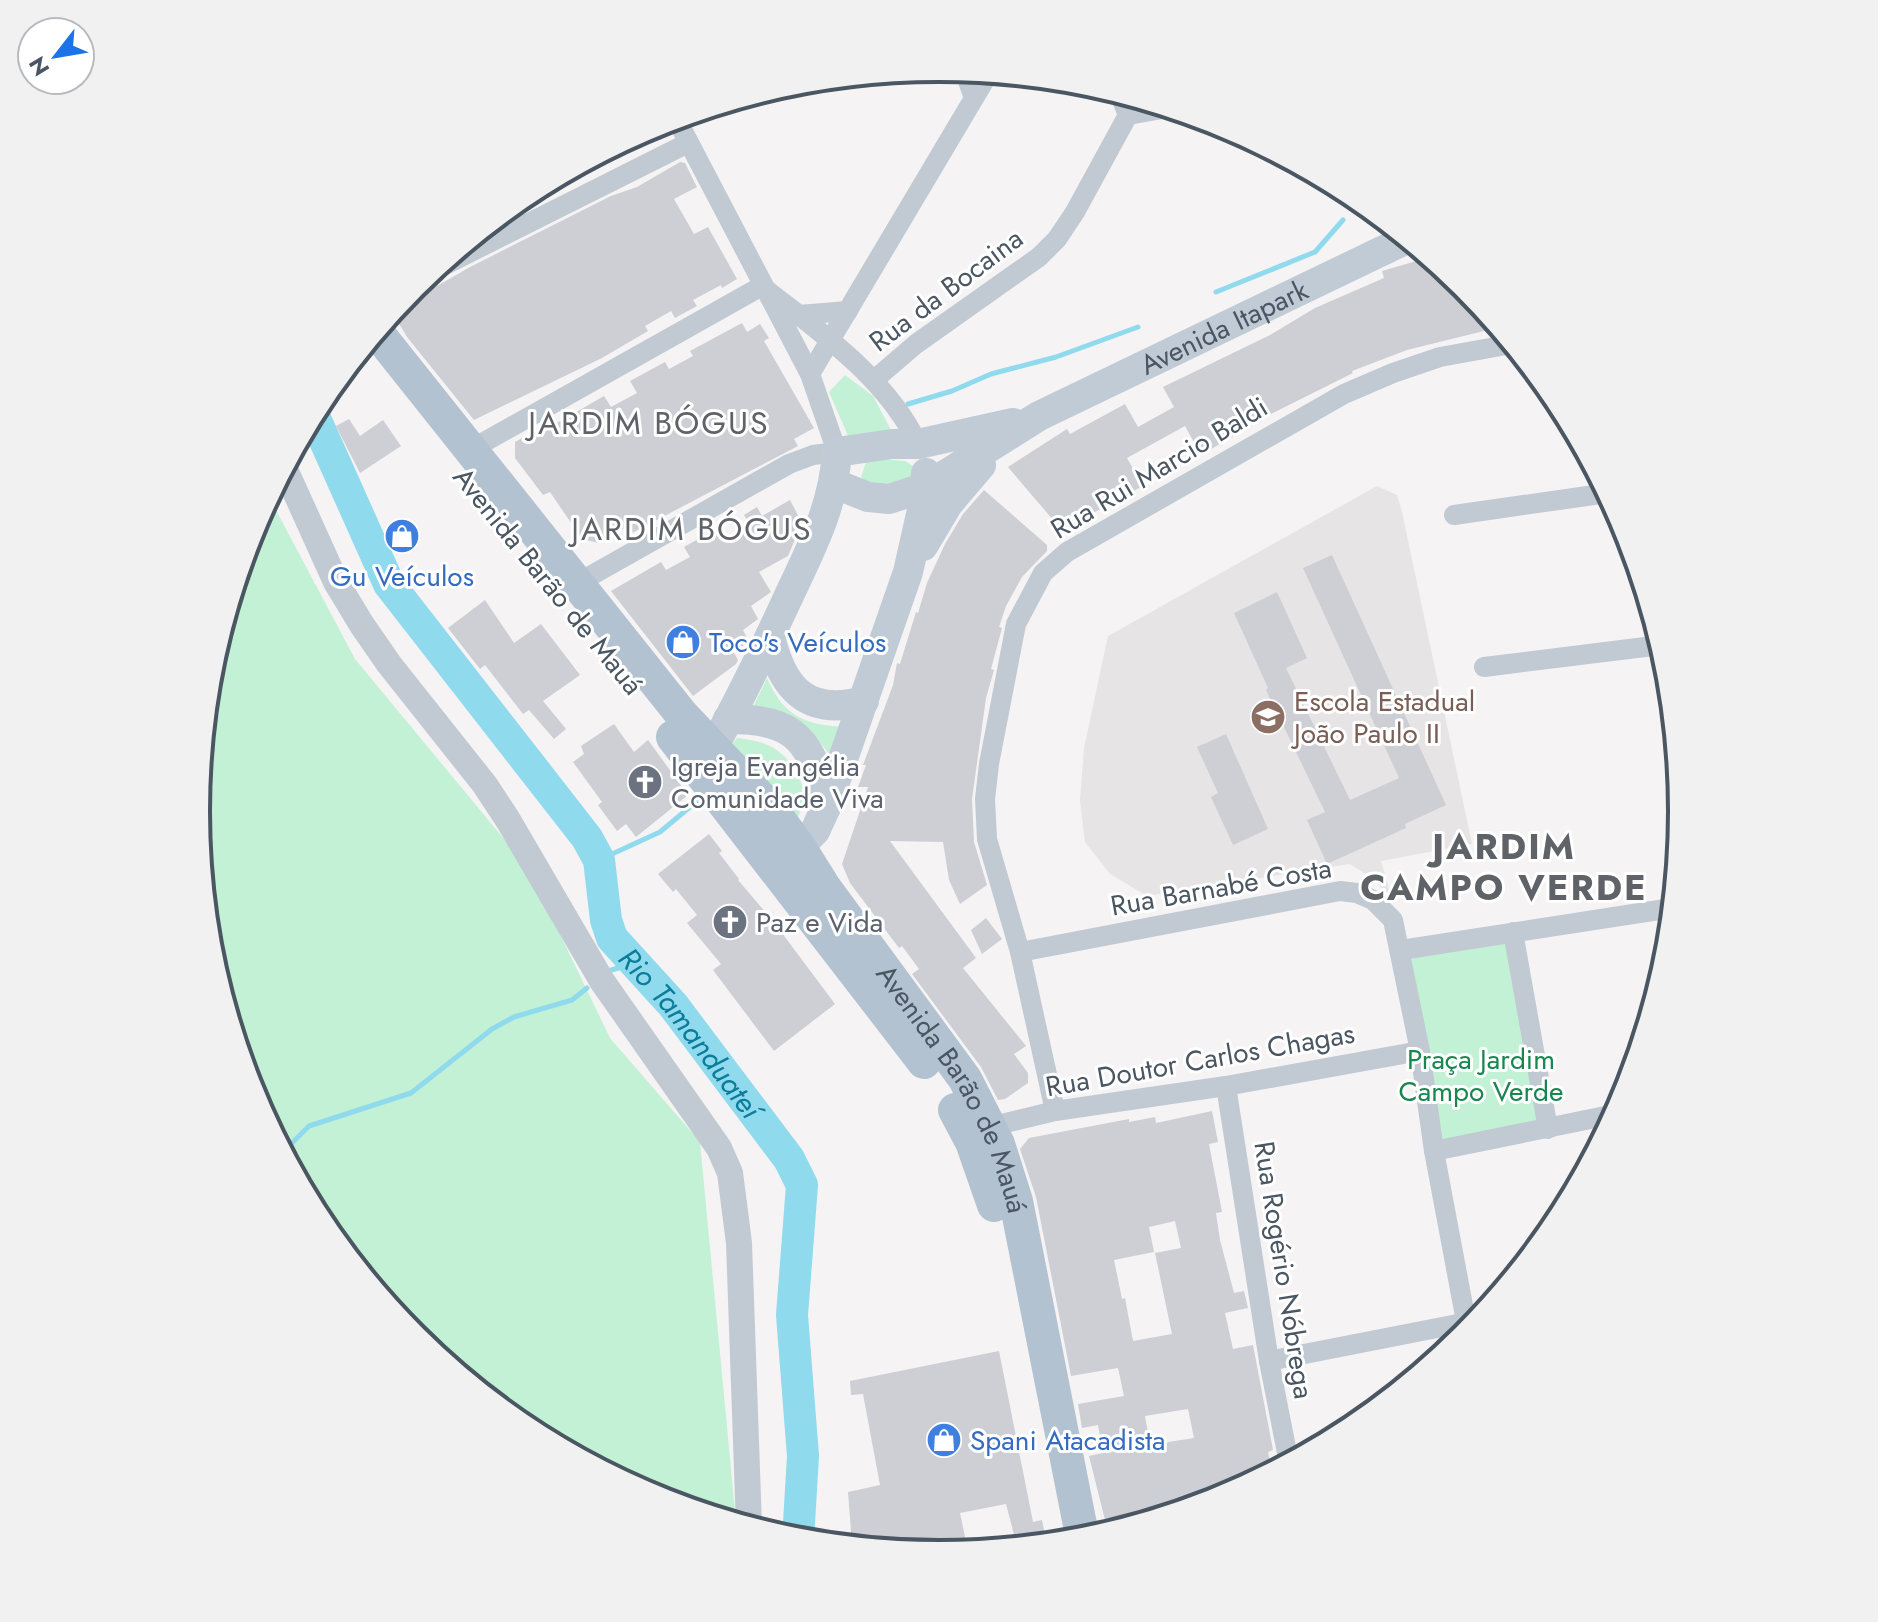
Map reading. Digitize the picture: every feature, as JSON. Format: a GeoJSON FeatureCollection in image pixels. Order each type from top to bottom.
{"type":"FeatureCollection","features":[{"type":"Feature","properties":{"kind":"main road","name":"Avenida Itapark"},"geometry":{"type":"LineString","coordinates":[[835,484],[868,497],[889,499],[926,487],[1039,416],[1397,244]]}},
{"type":"Feature","properties":{"kind":"main road","name":"Avenida Barão de Mauá"},"geometry":{"type":"LineString","coordinates":[[383,340],[682,715],[714,746],[732,812],[947,1094],[972,1142],[998,1217],[1066,1529]]}},
{"type":"Feature","properties":{"kind":"main road","name":"Avenida Barão de Mauá"},"geometry":{"type":"LineString","coordinates":[[371,355],[473,487],[772,810],[824,887],[965,1079],[998,1144],[1016,1201],[1080,1526]]}},
{"type":"Feature","properties":{"kind":"main road","name":"Avenida Itapark"},"geometry":{"type":"LineString","coordinates":[[837,452],[892,444],[918,444],[1039,416]]}},
{"type":"Feature","properties":{"kind":"main road"},"geometry":{"type":"LineString","coordinates":[[908,572],[948,504],[1007,437]]}},
{"type":"Feature","properties":{"kind":"main road"},"geometry":{"type":"LineString","coordinates":[[732,812],[771,848],[789,851],[799,847],[815,831],[827,805],[908,572],[926,487],[923,457],[918,444]]}},
{"type":"Feature","properties":{"kind":"main road"},"geometry":{"type":"LineString","coordinates":[[714,746],[822,524],[835,484],[837,452]]}},
{"type":"Feature","properties":{"kind":"main road"},"geometry":{"type":"LineString","coordinates":[[770,636],[776,663],[787,683],[804,697],[842,707],[864,701]]}},
{"type":"Feature","properties":{"kind":"main road"},"geometry":{"type":"LineString","coordinates":[[714,746],[770,723],[789,732],[807,746],[817,766],[827,805]]}},
{"type":"Feature","properties":{"kind":"street"},"geometry":{"type":"LineString","coordinates":[[969,83],[974,98]]}},
{"type":"Feature","properties":{"kind":"street"},"geometry":{"type":"LineString","coordinates":[[810,374],[983,84]]}},
{"type":"Feature","properties":{"kind":"street"},"geometry":{"type":"LineString","coordinates":[[1124,106],[1128,115],[1144,112]]}},
{"type":"Feature","properties":{"kind":"street","name":"Rua da Bocaina"},"geometry":{"type":"LineString","coordinates":[[874,380],[916,344],[1039,257],[1057,239],[1128,115]]}},
{"type":"Feature","properties":{"kind":"street"},"geometry":{"type":"LineString","coordinates":[[576,584],[789,464],[813,455],[837,452],[810,374],[681,129]]}},
{"type":"Feature","properties":{"kind":"street"},"geometry":{"type":"LineString","coordinates":[[473,251],[688,143]]}},
{"type":"Feature","properties":{"kind":"street"},"geometry":{"type":"LineString","coordinates":[[510,222],[514,230]]}},
{"type":"Feature","properties":{"kind":"street"},"geometry":{"type":"LineString","coordinates":[[762,286],[874,380],[897,405],[918,444]]}},
{"type":"Feature","properties":{"kind":"street"},"geometry":{"type":"LineString","coordinates":[[470,450],[762,286]]}},
{"type":"Feature","properties":{"kind":"street"},"geometry":{"type":"LineString","coordinates":[[799,315],[848,311]]}},
{"type":"Feature","properties":{"kind":"street","name":"Rua Rui Marcio Baldi"},"geometry":{"type":"LineString","coordinates":[[1055,1111],[1020,952],[987,839],[985,799],[1016,624],[1043,573],[1080,545],[1344,394],[1440,357],[1500,346]]}},
{"type":"Feature","properties":{"kind":"street"},"geometry":{"type":"LineString","coordinates":[[789,464],[835,484]]}},
{"type":"Feature","properties":{"kind":"street"},"geometry":{"type":"LineString","coordinates":[[290,480],[336,582],[362,625],[485,785],[602,981],[696,1113],[725,1160],[735,1197],[739,1243],[749,1515]]}},
{"type":"Feature","properties":{"kind":"street"},"geometry":{"type":"LineString","coordinates":[[1454,515],[1596,495]]}},
{"type":"Feature","properties":{"kind":"street"},"geometry":{"type":"LineString","coordinates":[[1484,667],[1649,647]]}},
{"type":"Feature","properties":{"kind":"street","name":"Rua Barnabé Costa"},"geometry":{"type":"LineString","coordinates":[[1020,952],[1340,891],[1357,893],[1383,908],[1393,920],[1401,950],[1434,1151],[1467,1312]]}},
{"type":"Feature","properties":{"kind":"street"},"geometry":{"type":"LineString","coordinates":[[1401,950],[1661,910]]}},
{"type":"Feature","properties":{"kind":"street"},"geometry":{"type":"LineString","coordinates":[[1513,932],[1548,1129]]}},
{"type":"Feature","properties":{"kind":"street","name":"Rua Doutor Carlos Chagas"},"geometry":{"type":"LineString","coordinates":[[989,1127],[1055,1111],[1226,1086],[1420,1051]]}},
{"type":"Feature","properties":{"kind":"street","name":"Rua Rogério Nóbrega"},"geometry":{"type":"LineString","coordinates":[[1226,1086],[1269,1361],[1287,1451]]}},
{"type":"Feature","properties":{"kind":"street"},"geometry":{"type":"LineString","coordinates":[[1434,1151],[1600,1117]]}},
{"type":"Feature","properties":{"kind":"street"},"geometry":{"type":"LineString","coordinates":[[1269,1361],[1452,1328]]}},
{"type":"Feature","properties":{"kind":"shaded area","name":"Escola Estadual João Paulo II"},"geometry":{"type":"Polygon","coordinates":[[[1377,486],[1397,495],[1402,512],[1472,844],[1381,861],[1392,899],[1372,878],[1350,864],[1147,896],[1110,874],[1085,842],[1080,801],[1084,748],[1108,636],[1377,486]]]}},
{"type":"Feature","properties":{"kind":"green space"},"geometry":{"type":"Polygon","coordinates":[[[845,375],[873,396],[892,432],[849,438],[829,392],[845,375]]]}},
{"type":"Feature","properties":{"kind":"green space"},"geometry":{"type":"Polygon","coordinates":[[[878,459],[905,461],[916,468],[917,477],[871,491],[861,477],[866,462],[878,459]]]}},
{"type":"Feature","properties":{"kind":"green space"},"geometry":{"type":"Polygon","coordinates":[[[276,509],[355,659],[528,868],[610,1038],[700,1142],[735,1510],[660,1485],[574,1442],[534,1417],[458,1359],[391,1292],[333,1216],[285,1133],[265,1090],[235,1000],[224,953],[216,906],[210,811],[216,716],[224,669],[249,577],[276,509]]]}},
{"type":"Feature","properties":{"kind":"green space"},"geometry":{"type":"Polygon","coordinates":[[[767,678],[781,702],[799,717],[821,725],[849,727],[836,763],[818,740],[750,713],[767,678]]]}},
{"type":"Feature","properties":{"kind":"green space"},"geometry":{"type":"Polygon","coordinates":[[[737,738],[774,748],[790,763],[807,797],[796,821],[728,750],[737,738]]]}},
{"type":"Feature","properties":{"kind":"green space","name":"Praça Jardim Campo Verde"},"geometry":{"type":"Polygon","coordinates":[[[1510,937],[1543,1125],[1439,1144],[1410,955],[1510,937]]]}},
{"type":"Feature","properties":{"kind":"building"},"geometry":{"type":"Polygon","coordinates":[[[680,162],[685,163],[697,187],[674,199],[694,234],[708,227],[737,279],[693,300],[697,306],[675,318],[671,311],[645,326],[648,331],[602,358],[474,420],[398,322],[430,290],[470,267],[611,196],[637,187],[680,162]]]}},
{"type":"Feature","properties":{"kind":"building"},"geometry":{"type":"Polygon","coordinates":[[[1417,261],[1487,330],[1407,350],[1352,371],[1201,455],[1185,426],[1127,458],[1143,486],[1078,521],[1065,534],[1008,467],[1067,429],[1070,434],[1125,404],[1138,427],[1174,407],[1163,387],[1270,335],[1315,308],[1384,278],[1382,271],[1417,261]]]}},
{"type":"Feature","properties":{"kind":"building"},"geometry":{"type":"Polygon","coordinates":[[[742,323],[747,332],[760,324],[769,338],[764,341],[814,428],[794,439],[798,446],[632,533],[628,526],[599,543],[582,539],[550,492],[543,495],[515,458],[515,442],[555,419],[557,423],[604,396],[611,407],[637,393],[630,381],[665,362],[669,369],[693,356],[690,351],[742,323]]]}},
{"type":"Feature","properties":{"kind":"building"},"geometry":{"type":"Polygon","coordinates":[[[349,419],[360,436],[383,420],[401,446],[360,473],[336,426],[349,419]]]}},
{"type":"Feature","properties":{"kind":"building"},"geometry":{"type":"Polygon","coordinates":[[[984,490],[1047,545],[1047,551],[1022,577],[1006,606],[991,669],[994,670],[986,698],[972,799],[974,842],[987,885],[960,904],[949,880],[943,842],[890,841],[976,958],[963,968],[1026,1046],[1014,1054],[1028,1073],[1028,1083],[1005,1099],[998,1100],[981,1067],[912,974],[919,969],[902,946],[899,948],[850,883],[842,864],[868,787],[858,787],[866,765],[863,765],[927,583],[963,514],[984,490]]]}},
{"type":"Feature","properties":{"kind":"building"},"geometry":{"type":"Polygon","coordinates":[[[790,500],[802,523],[788,556],[759,572],[771,592],[751,606],[758,619],[743,630],[748,640],[733,651],[738,660],[736,664],[693,696],[611,591],[661,562],[666,570],[690,557],[684,547],[718,528],[725,539],[750,525],[744,515],[757,507],[762,516],[790,500]]]}},
{"type":"Feature","properties":{"kind":"building"},"geometry":{"type":"Polygon","coordinates":[[[1332,555],[1446,805],[1405,824],[1406,828],[1327,864],[1307,820],[1325,812],[1266,690],[1268,688],[1234,613],[1277,592],[1307,658],[1286,668],[1350,800],[1399,778],[1303,568],[1332,555]]]}},
{"type":"Feature","properties":{"kind":"building"},"geometry":{"type":"Polygon","coordinates":[[[485,600],[514,643],[541,624],[580,675],[543,701],[566,729],[554,739],[529,710],[523,714],[485,665],[480,669],[448,628],[485,600]]]}},
{"type":"Feature","properties":{"kind":"building"},"geometry":{"type":"Polygon","coordinates":[[[614,724],[634,752],[648,740],[688,795],[636,837],[626,824],[617,831],[598,805],[602,802],[573,762],[584,754],[581,746],[614,724]]]}},
{"type":"Feature","properties":{"kind":"building"},"geometry":{"type":"Polygon","coordinates":[[[1226,734],[1268,829],[1233,845],[1211,797],[1218,793],[1197,747],[1226,734]]]}},
{"type":"Feature","properties":{"kind":"building"},"geometry":{"type":"Polygon","coordinates":[[[709,834],[738,880],[835,1004],[774,1051],[713,970],[721,964],[687,923],[697,915],[676,889],[673,892],[658,874],[709,834]]]}},
{"type":"Feature","properties":{"kind":"building"},"geometry":{"type":"Polygon","coordinates":[[[986,918],[1002,939],[982,954],[971,930],[986,918]]]}},
{"type":"Feature","properties":{"kind":"building"},"geometry":{"type":"Polygon","coordinates":[[[1212,1111],[1218,1142],[1209,1144],[1222,1212],[1216,1213],[1220,1240],[1234,1293],[1244,1291],[1248,1308],[1225,1313],[1233,1349],[1253,1345],[1273,1450],[1268,1452],[1270,1460],[1218,1485],[1105,1520],[1089,1456],[1103,1453],[1098,1425],[1082,1428],[1078,1404],[1124,1396],[1118,1368],[1071,1376],[1036,1197],[1020,1149],[1029,1138],[1155,1117],[1156,1123],[1212,1111]],[[1175,1221],[1149,1227],[1154,1252],[1114,1260],[1133,1341],[1172,1334],[1155,1253],[1181,1248],[1175,1221]],[[1188,1409],[1145,1416],[1150,1445],[1194,1438],[1188,1409]]]}},
{"type":"Feature","properties":{"kind":"building","name":"Spani Atacadista"},"geometry":{"type":"Polygon","coordinates":[[[999,1351],[1033,1522],[1042,1520],[1044,1532],[1014,1536],[1006,1504],[960,1513],[965,1539],[851,1535],[848,1492],[880,1485],[863,1394],[851,1395],[850,1381],[999,1351]]]}},
{"type":"Feature","properties":{"kind":"waterway"},"geometry":{"type":"LineString","coordinates":[[1216,292],[1315,252],[1343,220]]}},
{"type":"Feature","properties":{"kind":"waterway"},"geometry":{"type":"LineString","coordinates":[[908,404],[952,391],[991,374],[1056,357],[1138,327]]}},
{"type":"Feature","properties":{"kind":"waterway","name":"Rio Tamanduateí"},"geometry":{"type":"LineString","coordinates":[[319,428],[389,584],[587,838],[599,860],[606,920],[612,938],[673,1005],[789,1159],[802,1185],[792,1315],[803,1456],[799,1526]]}},
{"type":"Feature","properties":{"kind":"waterway"},"geometry":{"type":"LineString","coordinates":[[599,860],[660,832],[696,802]]}},
{"type":"Feature","properties":{"kind":"waterway"},"geometry":{"type":"LineString","coordinates":[[608,971],[635,963]]}},
{"type":"Feature","properties":{"kind":"waterway"},"geometry":{"type":"LineString","coordinates":[[291,1144],[309,1126],[411,1093],[492,1029],[514,1017],[572,1000],[587,988]]}},
{"type":"Feature","properties":{"kind":"place","name":"Gu Veículos"},"geometry":{"type":"Point","coordinates":[402,536]}},
{"type":"Feature","properties":{"kind":"place","name":"Toco's Veículos"},"geometry":{"type":"Point","coordinates":[683,642]}},
{"type":"Feature","properties":{"kind":"place","name":"Escola Estadual João Paulo II"},"geometry":{"type":"Point","coordinates":[1268,717]}},
{"type":"Feature","properties":{"kind":"place","name":"Igreja Evangélia Comunidade Viva"},"geometry":{"type":"Point","coordinates":[645,782]}},
{"type":"Feature","properties":{"kind":"place","name":"Paz e Vida"},"geometry":{"type":"Point","coordinates":[730,922]}},
{"type":"Feature","properties":{"kind":"place","name":"Spani Atacadista"},"geometry":{"type":"Point","coordinates":[944,1440]}},
{"type":"Feature","properties":{"kind":"district","name":"JARDIM BÓGUS"},"geometry":{"type":"Point","coordinates":[649,423]}},
{"type":"Feature","properties":{"kind":"district","name":"JARDIM BÓGUS"},"geometry":{"type":"Point","coordinates":[692,529]}},
{"type":"Feature","properties":{"kind":"district","name":"JARDIM CAMPO VERDE"},"geometry":{"type":"Point","coordinates":[1504,866]}}]}
